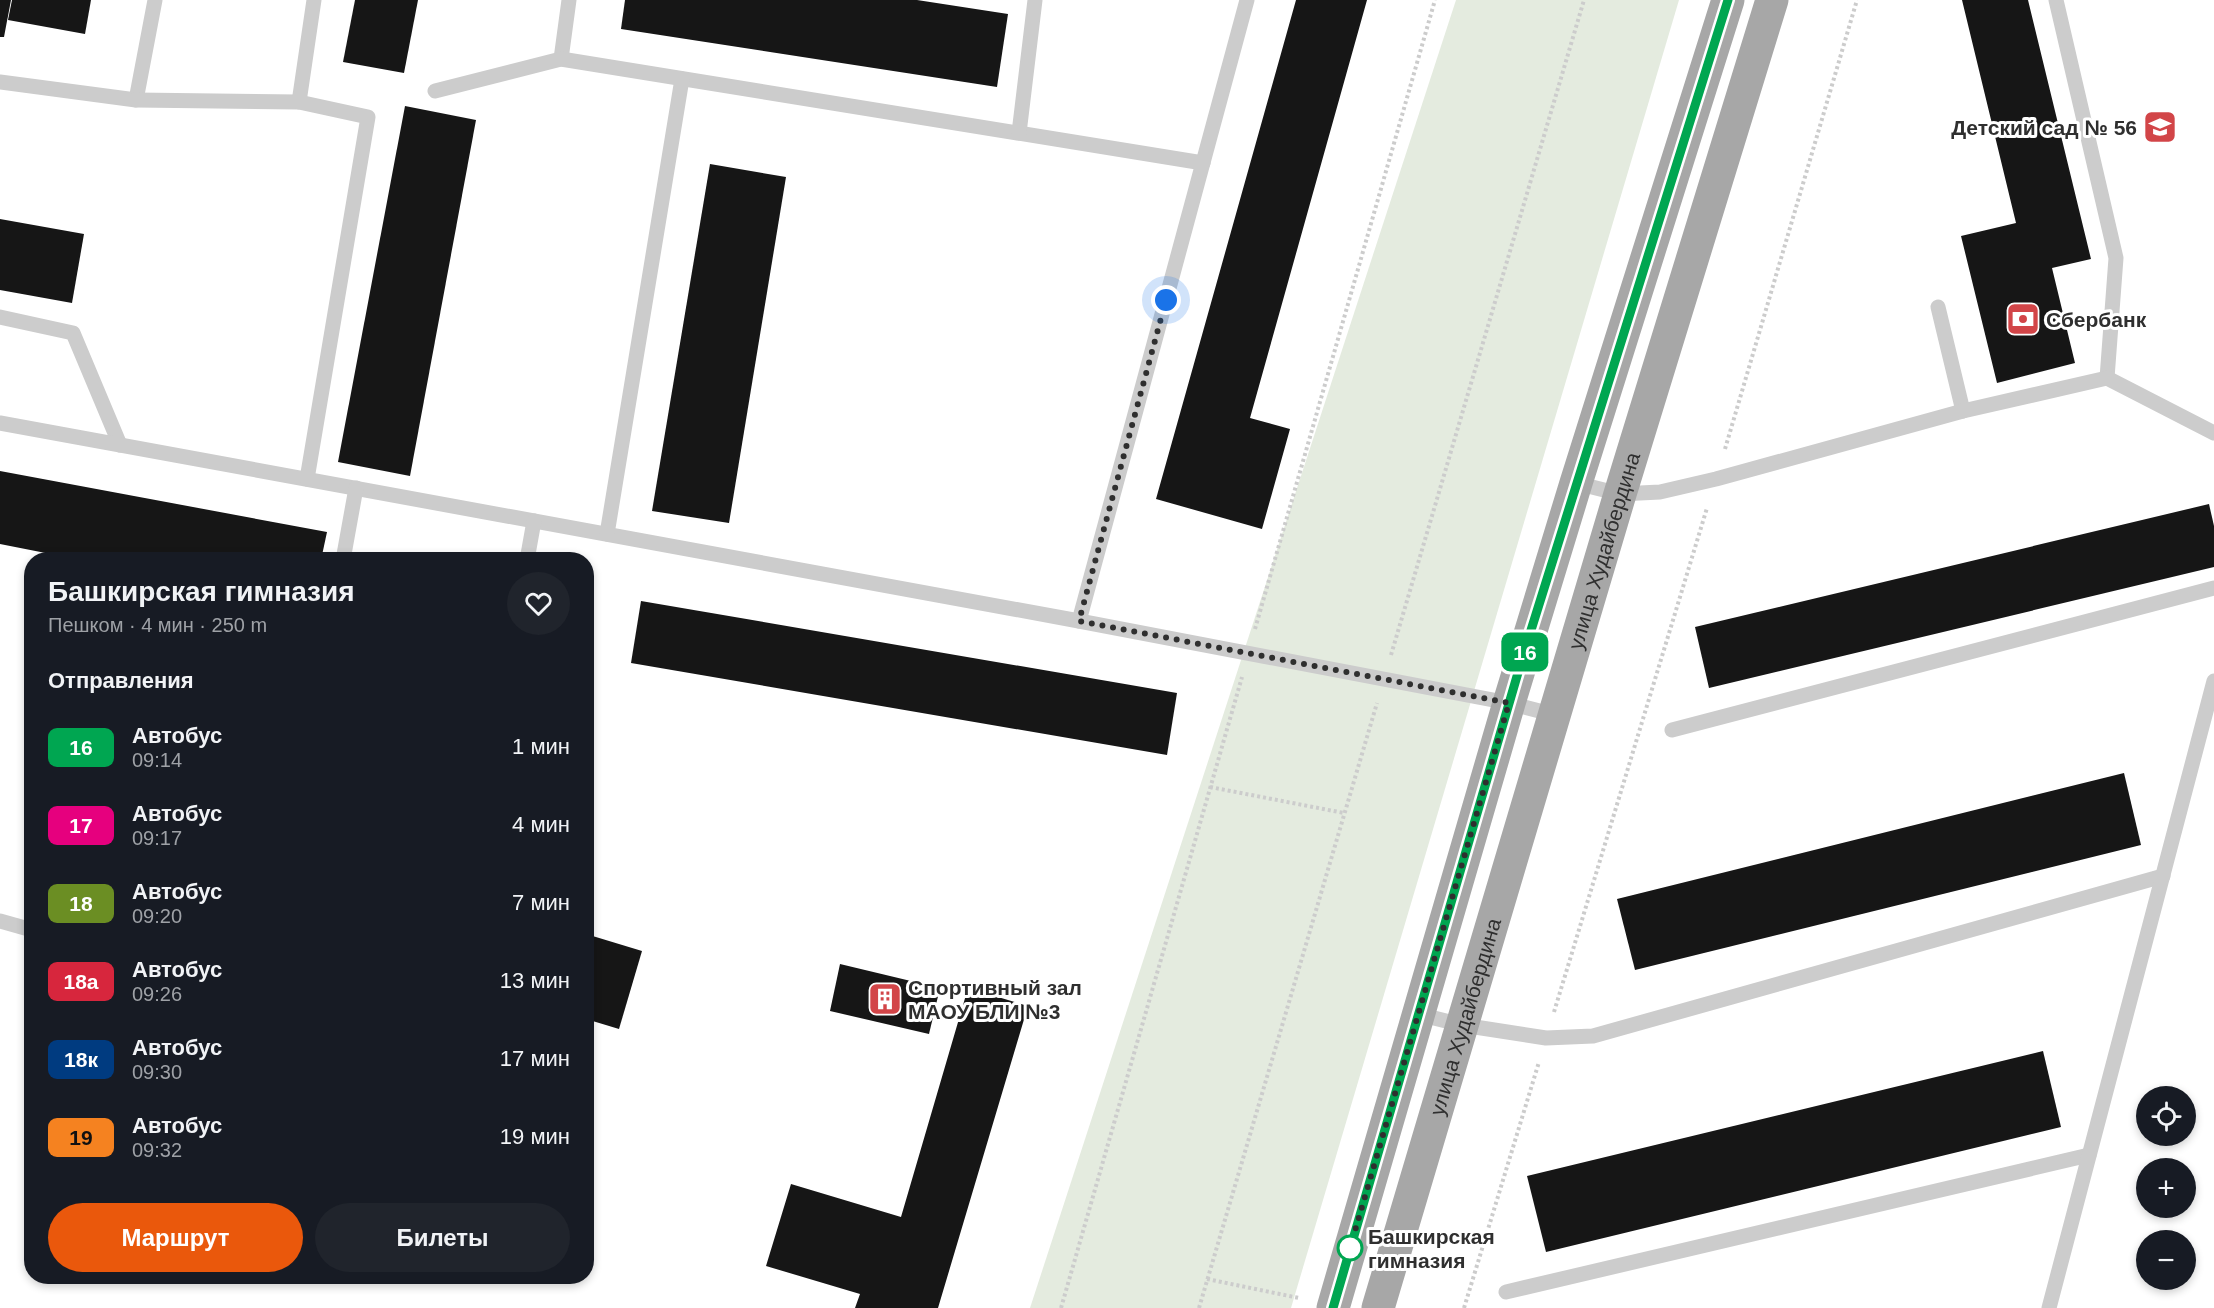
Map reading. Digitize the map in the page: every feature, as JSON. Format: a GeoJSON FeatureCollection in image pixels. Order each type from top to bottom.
{"type":"FeatureCollection","features":[{"type":"Feature","properties":{"kind":"main road","name":"улица Худайбердина"},"geometry":{"type":"LineString","coordinates":[[1320,1304],[1418,1014],[1576,483],[1728,0]]}},
{"type":"Feature","properties":{"kind":"main road","name":"улица Худайбердина"},"geometry":{"type":"LineString","coordinates":[[1378,1308],[1620,494],[1772,0]]}},
{"type":"Feature","properties":{"kind":"lane"},"geometry":{"type":"LineString","coordinates":[[136,100],[155,0]]}},
{"type":"Feature","properties":{"kind":"lane"},"geometry":{"type":"LineString","coordinates":[[299,102],[314,0]]}},
{"type":"Feature","properties":{"kind":"lane"},"geometry":{"type":"LineString","coordinates":[[561,59],[569,0]]}},
{"type":"Feature","properties":{"kind":"lane"},"geometry":{"type":"LineString","coordinates":[[1019,133],[1035,0]]}},
{"type":"Feature","properties":{"kind":"lane"},"geometry":{"type":"LineString","coordinates":[[1079,621],[1247,0]]}},
{"type":"Feature","properties":{"kind":"lane"},"geometry":{"type":"LineString","coordinates":[[2056,0],[2116,258],[2107,378]]}},
{"type":"Feature","properties":{"kind":"lane"},"geometry":{"type":"LineString","coordinates":[[435,91],[561,59],[1203,163]]}},
{"type":"Feature","properties":{"kind":"lane"},"geometry":{"type":"LineString","coordinates":[[607,534],[682,79]]}},
{"type":"Feature","properties":{"kind":"lane"},"geometry":{"type":"LineString","coordinates":[[0,82],[136,100],[299,102],[368,117],[307,479]]}},
{"type":"Feature","properties":{"kind":"lane"},"geometry":{"type":"LineString","coordinates":[[1938,307],[1963,411]]}},
{"type":"Feature","properties":{"kind":"lane"},"geometry":{"type":"LineString","coordinates":[[0,317],[73,333],[120,445]]}},
{"type":"Feature","properties":{"kind":"lane"},"geometry":{"type":"LineString","coordinates":[[1576,483],[1620,494],[1660,492],[1716,479],[1963,411],[2107,378],[2214,433]]}},
{"type":"Feature","properties":{"kind":"lane"},"geometry":{"type":"LineString","coordinates":[[0,423],[1079,621],[1509,703],[1555,715]]}},
{"type":"Feature","properties":{"kind":"lane"},"geometry":{"type":"LineString","coordinates":[[344,552],[356,488]]}},
{"type":"Feature","properties":{"kind":"lane"},"geometry":{"type":"LineString","coordinates":[[528,552],[534,521]]}},
{"type":"Feature","properties":{"kind":"lane"},"geometry":{"type":"LineString","coordinates":[[1672,730],[2214,588]]}},
{"type":"Feature","properties":{"kind":"lane"},"geometry":{"type":"LineString","coordinates":[[2049,1308],[2214,681]]}},
{"type":"Feature","properties":{"kind":"lane"},"geometry":{"type":"LineString","coordinates":[[1418,1014],[1546,1038],[1593,1036],[2163,876]]}},
{"type":"Feature","properties":{"kind":"lane"},"geometry":{"type":"LineString","coordinates":[[0,921],[24,928]]}},
{"type":"Feature","properties":{"kind":"lane"},"geometry":{"type":"LineString","coordinates":[[1506,1292],[2089,1155]]}},
{"type":"Feature","properties":{"kind":"path"},"geometry":{"type":"LineString","coordinates":[[1464,1308],[1716,479],[1857,0]]}},
{"type":"Feature","properties":{"kind":"path"},"geometry":{"type":"LineString","coordinates":[[1210,787],[1344,813]]}},
{"type":"Feature","properties":{"kind":"path"},"geometry":{"type":"LineString","coordinates":[[1207,1279],[1320,1304]]}},
{"type":"Feature","properties":{"kind":"shaded area"},"geometry":{"type":"Polygon","coordinates":[[[1456,0],[1679,0],[1291,1308],[1030,1308],[1456,0]]]}},
{"type":"Feature","properties":{"kind":"building"},"geometry":{"type":"Polygon","coordinates":[[[0,0],[11,0],[4,37],[0,37],[0,0]]]}},
{"type":"Feature","properties":{"kind":"building"},"geometry":{"type":"Polygon","coordinates":[[[12,0],[91,0],[85,34],[8,20],[12,0]]]}},
{"type":"Feature","properties":{"kind":"building"},"geometry":{"type":"Polygon","coordinates":[[[355,0],[418,0],[404,73],[343,62],[355,0]]]}},
{"type":"Feature","properties":{"kind":"building"},"geometry":{"type":"Polygon","coordinates":[[[625,0],[917,0],[1008,14],[997,87],[621,29],[625,0]]]}},
{"type":"Feature","properties":{"kind":"building"},"geometry":{"type":"Polygon","coordinates":[[[1296,0],[1367,0],[1250,418],[1290,429],[1262,529],[1156,499],[1296,0]]]}},
{"type":"Feature","properties":{"kind":"building"},"geometry":{"type":"Polygon","coordinates":[[[1962,0],[2028,0],[2091,259],[2052,268],[2075,363],[1997,383],[1961,236],[2016,223],[1962,0]]]}},
{"type":"Feature","properties":{"kind":"building"},"geometry":{"type":"Polygon","coordinates":[[[405,106],[476,120],[410,476],[338,462],[405,106]]]}},
{"type":"Feature","properties":{"kind":"building"},"geometry":{"type":"Polygon","coordinates":[[[710,164],[786,177],[729,523],[652,511],[710,164]]]}},
{"type":"Feature","properties":{"kind":"building"},"geometry":{"type":"Polygon","coordinates":[[[0,219],[84,234],[72,303],[0,290],[0,219]]]}},
{"type":"Feature","properties":{"kind":"building"},"geometry":{"type":"Polygon","coordinates":[[[0,471],[327,532],[323,552],[40,552],[0,544],[0,471]]]}},
{"type":"Feature","properties":{"kind":"building"},"geometry":{"type":"Polygon","coordinates":[[[2209,504],[2214,526],[2214,567],[1709,688],[1695,627],[2209,504]]]}},
{"type":"Feature","properties":{"kind":"building"},"geometry":{"type":"Polygon","coordinates":[[[641,601],[1177,693],[1167,755],[631,663],[641,601]]]}},
{"type":"Feature","properties":{"kind":"building"},"geometry":{"type":"Polygon","coordinates":[[[2124,773],[2141,845],[1635,970],[1617,899],[2124,773]]]}},
{"type":"Feature","properties":{"kind":"building"},"geometry":{"type":"Polygon","coordinates":[[[594,936],[642,951],[619,1029],[594,1021],[594,936]]]}},
{"type":"Feature","properties":{"kind":"building","name":"Спортивный зал МАОУ БЛИ №3"},"geometry":{"type":"Polygon","coordinates":[[[840,964],[940,988],[929,1034],[830,1011],[840,964]]]}},
{"type":"Feature","properties":{"kind":"building"},"geometry":{"type":"Polygon","coordinates":[[[968,988],[1028,1006],[938,1308],[855,1308],[860,1294],[766,1266],[791,1184],[901,1217],[968,988]]]}},
{"type":"Feature","properties":{"kind":"building"},"geometry":{"type":"Polygon","coordinates":[[[2043,1051],[2061,1127],[1546,1252],[1527,1176],[2043,1051]]]}},
{"type":"Feature","properties":{"kind":"bus line","name":"16"},"geometry":{"type":"LineString","coordinates":[[1333,1308],[1522,659],[1728,0]]}},
{"type":"Feature","properties":{"kind":"place","name":"Детский сад № 56"},"geometry":{"type":"Point","coordinates":[2160,127]}},
{"type":"Feature","properties":{"kind":"place","name":"Сбербанк"},"geometry":{"type":"Point","coordinates":[2023,319]}},
{"type":"Feature","properties":{"kind":"place","name":"Спортивный зал МАОУ БЛИ №3"},"geometry":{"type":"Point","coordinates":[885,999]}},
{"type":"Feature","properties":{"kind":"place","name":"Башкирская гимназия"},"geometry":{"type":"Point","coordinates":[1350,1248]}},
{"type":"Feature","properties":{"kind":"route"},"geometry":{"type":"LineString","coordinates":[[1166,300],[1079,621],[1509,703],[1350,1248]]}}]}
